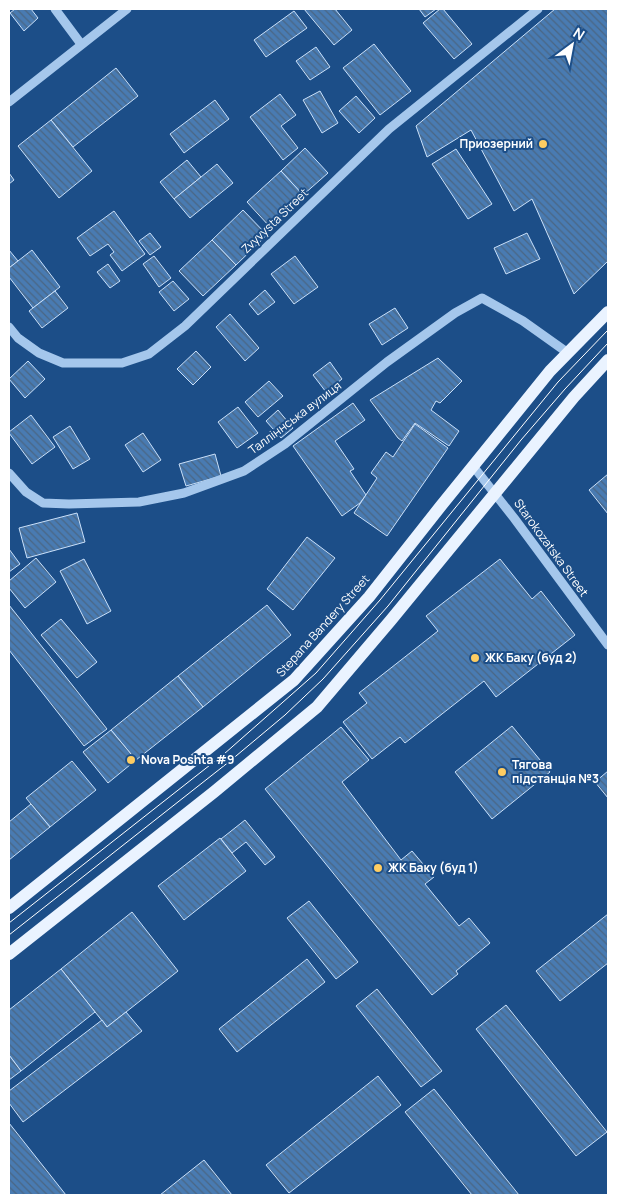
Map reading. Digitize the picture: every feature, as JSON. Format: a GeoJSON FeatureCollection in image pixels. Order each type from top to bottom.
{"type":"FeatureCollection","features":[{"type":"Feature","properties":{"kind":"main road","name":"Stepana Bandery Street"},"geometry":{"type":"LineString","coordinates":[[9,908],[294,680],[369,598],[550,372],[608,312]]}},
{"type":"Feature","properties":{"kind":"main road"},"geometry":{"type":"LineString","coordinates":[[9,954],[317,707],[391,620],[494,492],[574,397],[608,360]]}},
{"type":"Feature","properties":{"kind":"street"},"geometry":{"type":"LineString","coordinates":[[55,9],[81,44]]}},
{"type":"Feature","properties":{"kind":"street"},"geometry":{"type":"LineString","coordinates":[[9,102],[127,9]]}},
{"type":"Feature","properties":{"kind":"street","name":"Zvyvysta Street"},"geometry":{"type":"LineString","coordinates":[[9,327],[18,338],[39,353],[63,363],[122,364],[149,354],[185,326],[389,129],[538,9]]}},
{"type":"Feature","properties":{"kind":"street","name":"Талліннська вулиця"},"geometry":{"type":"LineString","coordinates":[[9,473],[26,492],[43,503],[69,504],[139,502],[184,493],[244,471],[285,444],[387,362],[455,313],[482,298],[523,321],[568,353]]}},
{"type":"Feature","properties":{"kind":"street","name":"Starokozatska Street"},"geometry":{"type":"LineString","coordinates":[[473,466],[608,645]]}},
{"type":"Feature","properties":{"kind":"building"},"geometry":{"type":"Polygon","coordinates":[[[15,9],[31,9],[38,18],[24,31],[10,13],[15,9]]]}},
{"type":"Feature","properties":{"kind":"building"},"geometry":{"type":"Polygon","coordinates":[[[304,9],[335,9],[352,30],[334,45],[304,9]]]}},
{"type":"Feature","properties":{"kind":"building"},"geometry":{"type":"Polygon","coordinates":[[[419,9],[436,9],[425,17],[419,9]]]}},
{"type":"Feature","properties":{"kind":"building"},"geometry":{"type":"Polygon","coordinates":[[[440,9],[443,9],[472,44],[454,59],[423,23],[440,9]]]}},
{"type":"Feature","properties":{"kind":"building","name":"Приозерний"},"geometry":{"type":"Polygon","coordinates":[[[555,9],[608,9],[608,261],[574,294],[532,199],[514,211],[471,130],[427,157],[416,126],[555,9]]]}},
{"type":"Feature","properties":{"kind":"building"},"geometry":{"type":"Polygon","coordinates":[[[294,11],[307,28],[266,57],[254,40],[294,11]]]}},
{"type":"Feature","properties":{"kind":"building"},"geometry":{"type":"Polygon","coordinates":[[[374,44],[411,91],[380,115],[343,68],[374,44]]]}},
{"type":"Feature","properties":{"kind":"building"},"geometry":{"type":"Polygon","coordinates":[[[316,47],[330,67],[310,80],[296,61],[316,47]]]}},
{"type":"Feature","properties":{"kind":"building"},"geometry":{"type":"Polygon","coordinates":[[[116,68],[138,96],[73,147],[51,120],[116,68]]]}},
{"type":"Feature","properties":{"kind":"building"},"geometry":{"type":"Polygon","coordinates":[[[320,91],[338,123],[322,133],[303,100],[320,91]]]}},
{"type":"Feature","properties":{"kind":"building"},"geometry":{"type":"Polygon","coordinates":[[[280,94],[296,115],[281,126],[298,148],[283,160],[250,117],[280,94]]]}},
{"type":"Feature","properties":{"kind":"building"},"geometry":{"type":"Polygon","coordinates":[[[356,96],[375,118],[359,133],[339,111],[356,96]]]}},
{"type":"Feature","properties":{"kind":"building"},"geometry":{"type":"Polygon","coordinates":[[[215,100],[229,119],[184,153],[170,134],[215,100]]]}},
{"type":"Feature","properties":{"kind":"building"},"geometry":{"type":"Polygon","coordinates":[[[51,120],[92,171],[59,198],[18,146],[51,120]]]}},
{"type":"Feature","properties":{"kind":"building"},"geometry":{"type":"Polygon","coordinates":[[[305,148],[328,173],[303,195],[281,171],[305,148]]]}},
{"type":"Feature","properties":{"kind":"building"},"geometry":{"type":"Polygon","coordinates":[[[456,149],[492,204],[468,219],[432,164],[456,149]]]}},
{"type":"Feature","properties":{"kind":"building"},"geometry":{"type":"Polygon","coordinates":[[[187,160],[201,177],[174,199],[160,182],[187,160]]]}},
{"type":"Feature","properties":{"kind":"building"},"geometry":{"type":"Polygon","coordinates":[[[217,164],[233,183],[190,218],[174,199],[217,164]]]}},
{"type":"Feature","properties":{"kind":"building"},"geometry":{"type":"Polygon","coordinates":[[[281,171],[303,195],[270,227],[247,202],[281,171]]]}},
{"type":"Feature","properties":{"kind":"building"},"geometry":{"type":"Polygon","coordinates":[[[9,173],[14,180],[9,184],[9,173]]]}},
{"type":"Feature","properties":{"kind":"building"},"geometry":{"type":"Polygon","coordinates":[[[243,210],[267,235],[236,265],[212,240],[243,210]]]}},
{"type":"Feature","properties":{"kind":"building"},"geometry":{"type":"Polygon","coordinates":[[[114,211],[145,254],[122,271],[110,255],[114,252],[108,244],[90,256],[77,238],[114,211]]]}},
{"type":"Feature","properties":{"kind":"building"},"geometry":{"type":"Polygon","coordinates":[[[150,233],[161,247],[150,255],[139,241],[150,233]]]}},
{"type":"Feature","properties":{"kind":"building"},"geometry":{"type":"Polygon","coordinates":[[[527,233],[540,259],[506,274],[494,248],[527,233]]]}},
{"type":"Feature","properties":{"kind":"building"},"geometry":{"type":"Polygon","coordinates":[[[212,240],[236,265],[203,296],[179,271],[212,240]]]}},
{"type":"Feature","properties":{"kind":"building"},"geometry":{"type":"Polygon","coordinates":[[[9,250],[18,261],[9,268],[9,250]]]}},
{"type":"Feature","properties":{"kind":"building"},"geometry":{"type":"Polygon","coordinates":[[[32,250],[60,287],[33,308],[9,277],[9,268],[32,250]]]}},
{"type":"Feature","properties":{"kind":"building"},"geometry":{"type":"Polygon","coordinates":[[[154,256],[171,278],[159,287],[143,264],[154,256]]]}},
{"type":"Feature","properties":{"kind":"building"},"geometry":{"type":"Polygon","coordinates":[[[295,256],[318,287],[294,304],[271,274],[295,256]]]}},
{"type":"Feature","properties":{"kind":"building"},"geometry":{"type":"Polygon","coordinates":[[[108,264],[120,281],[110,288],[97,272],[108,264]]]}},
{"type":"Feature","properties":{"kind":"building"},"geometry":{"type":"Polygon","coordinates":[[[173,281],[189,299],[174,311],[159,292],[173,281]]]}},
{"type":"Feature","properties":{"kind":"building"},"geometry":{"type":"Polygon","coordinates":[[[265,290],[275,302],[258,315],[249,304],[265,290]]]}},
{"type":"Feature","properties":{"kind":"building"},"geometry":{"type":"Polygon","coordinates":[[[55,291],[68,308],[42,328],[29,311],[55,291]]]}},
{"type":"Feature","properties":{"kind":"building"},"geometry":{"type":"Polygon","coordinates":[[[395,308],[408,328],[382,345],[369,324],[395,308]]]}},
{"type":"Feature","properties":{"kind":"building"},"geometry":{"type":"Polygon","coordinates":[[[230,314],[259,348],[245,361],[216,327],[230,314]]]}},
{"type":"Feature","properties":{"kind":"building"},"geometry":{"type":"Polygon","coordinates":[[[196,351],[211,367],[193,385],[177,369],[196,351]]]}},
{"type":"Feature","properties":{"kind":"building"},"geometry":{"type":"Polygon","coordinates":[[[438,358],[462,381],[440,403],[436,401],[431,410],[459,431],[449,446],[415,423],[402,441],[370,400],[438,358]]]}},
{"type":"Feature","properties":{"kind":"building"},"geometry":{"type":"Polygon","coordinates":[[[28,361],[45,379],[25,398],[9,379],[28,361]]]}},
{"type":"Feature","properties":{"kind":"building"},"geometry":{"type":"Polygon","coordinates":[[[330,362],[342,379],[326,392],[313,375],[330,362]]]}},
{"type":"Feature","properties":{"kind":"building"},"geometry":{"type":"Polygon","coordinates":[[[269,381],[283,396],[258,417],[245,402],[269,381]]]}},
{"type":"Feature","properties":{"kind":"building"},"geometry":{"type":"Polygon","coordinates":[[[353,403],[365,420],[335,441],[354,469],[350,471],[366,495],[360,503],[342,516],[293,446],[353,403]]]}},
{"type":"Feature","properties":{"kind":"building"},"geometry":{"type":"Polygon","coordinates":[[[238,407],[258,433],[237,448],[218,422],[238,407]]]}},
{"type":"Feature","properties":{"kind":"building"},"geometry":{"type":"Polygon","coordinates":[[[278,410],[293,428],[281,438],[266,421],[278,410]]]}},
{"type":"Feature","properties":{"kind":"building"},"geometry":{"type":"Polygon","coordinates":[[[31,415],[55,447],[32,464],[9,433],[31,415]]]}},
{"type":"Feature","properties":{"kind":"building"},"geometry":{"type":"Polygon","coordinates":[[[415,424],[448,448],[387,536],[354,513],[377,478],[371,473],[386,452],[393,457],[415,424]]]}},
{"type":"Feature","properties":{"kind":"building"},"geometry":{"type":"Polygon","coordinates":[[[70,426],[90,459],[73,469],[53,437],[70,426]]]}},
{"type":"Feature","properties":{"kind":"building"},"geometry":{"type":"Polygon","coordinates":[[[143,433],[161,460],[143,472],[125,445],[143,433]]]}},
{"type":"Feature","properties":{"kind":"building"},"geometry":{"type":"Polygon","coordinates":[[[215,454],[221,476],[186,486],[179,464],[215,454]]]}},
{"type":"Feature","properties":{"kind":"building"},"geometry":{"type":"Polygon","coordinates":[[[608,474],[608,514],[589,490],[608,474]]]}},
{"type":"Feature","properties":{"kind":"building"},"geometry":{"type":"Polygon","coordinates":[[[77,513],[85,542],[27,558],[19,528],[77,513]]]}},
{"type":"Feature","properties":{"kind":"building"},"geometry":{"type":"Polygon","coordinates":[[[307,537],[335,558],[293,610],[267,589],[307,537]]]}},
{"type":"Feature","properties":{"kind":"building"},"geometry":{"type":"Polygon","coordinates":[[[9,549],[20,564],[9,572],[9,549]]]}},
{"type":"Feature","properties":{"kind":"building"},"geometry":{"type":"Polygon","coordinates":[[[36,558],[56,582],[25,608],[9,588],[9,581],[36,558]]]}},
{"type":"Feature","properties":{"kind":"building"},"geometry":{"type":"Polygon","coordinates":[[[84,559],[111,611],[87,624],[60,571],[84,559]]]}},
{"type":"Feature","properties":{"kind":"building","name":"ЖК Баку (буд 2)"},"geometry":{"type":"Polygon","coordinates":[[[500,559],[532,599],[541,591],[575,635],[496,697],[484,681],[405,743],[400,737],[372,759],[343,722],[367,703],[359,693],[438,631],[426,616],[500,559]]]}},
{"type":"Feature","properties":{"kind":"building"},"geometry":{"type":"Polygon","coordinates":[[[9,605],[107,729],[84,746],[9,650],[9,605]]]}},
{"type":"Feature","properties":{"kind":"building"},"geometry":{"type":"Polygon","coordinates":[[[267,605],[291,635],[203,707],[178,676],[267,605]]]}},
{"type":"Feature","properties":{"kind":"building"},"geometry":{"type":"Polygon","coordinates":[[[61,619],[97,662],[77,678],[41,635],[61,619]]]}},
{"type":"Feature","properties":{"kind":"building"},"geometry":{"type":"Polygon","coordinates":[[[178,676],[203,707],[136,760],[111,730],[178,676]]]}},
{"type":"Feature","properties":{"kind":"building","name":"Тягова пiдстанцiя №3"},"geometry":{"type":"Polygon","coordinates":[[[512,726],[550,772],[492,819],[455,772],[512,726]]]}},
{"type":"Feature","properties":{"kind":"building","name":"ЖК Баку (буд 1)"},"geometry":{"type":"Polygon","coordinates":[[[341,727],[369,760],[342,782],[401,860],[412,851],[434,877],[425,884],[459,926],[469,918],[490,943],[456,971],[458,974],[432,995],[265,789],[341,727]]]}},
{"type":"Feature","properties":{"kind":"building"},"geometry":{"type":"Polygon","coordinates":[[[111,730],[136,760],[108,783],[83,752],[111,730]]]}},
{"type":"Feature","properties":{"kind":"building"},"geometry":{"type":"Polygon","coordinates":[[[72,761],[96,790],[50,827],[26,798],[72,761]]]}},
{"type":"Feature","properties":{"kind":"building"},"geometry":{"type":"Polygon","coordinates":[[[608,771],[608,798],[595,782],[608,771]]]}},
{"type":"Feature","properties":{"kind":"building"},"geometry":{"type":"Polygon","coordinates":[[[31,804],[50,827],[9,860],[9,822],[31,804]]]}},
{"type":"Feature","properties":{"kind":"building"},"geometry":{"type":"Polygon","coordinates":[[[245,820],[275,857],[265,865],[246,842],[232,853],[221,839],[245,820]]]}},
{"type":"Feature","properties":{"kind":"building"},"geometry":{"type":"Polygon","coordinates":[[[220,838],[246,871],[184,920],[158,886],[220,838]]]}},
{"type":"Feature","properties":{"kind":"building"},"geometry":{"type":"Polygon","coordinates":[[[309,901],[358,962],[336,979],[287,918],[309,901]]]}},
{"type":"Feature","properties":{"kind":"building"},"geometry":{"type":"Polygon","coordinates":[[[132,912],[178,971],[107,1027],[61,969],[132,912]]]}},
{"type":"Feature","properties":{"kind":"building"},"geometry":{"type":"Polygon","coordinates":[[[608,914],[608,963],[560,1001],[536,971],[608,914]]]}},
{"type":"Feature","properties":{"kind":"building"},"geometry":{"type":"Polygon","coordinates":[[[307,959],[325,982],[237,1052],[219,1029],[307,959]]]}},
{"type":"Feature","properties":{"kind":"building"},"geometry":{"type":"Polygon","coordinates":[[[61,969],[95,1012],[21,1071],[9,1055],[9,1010],[61,969]]]}},
{"type":"Feature","properties":{"kind":"building"},"geometry":{"type":"Polygon","coordinates":[[[377,989],[442,1071],[421,1087],[356,1006],[377,989]]]}},
{"type":"Feature","properties":{"kind":"building"},"geometry":{"type":"Polygon","coordinates":[[[506,1005],[607,1132],[576,1156],[476,1029],[506,1005]]]}},
{"type":"Feature","properties":{"kind":"building"},"geometry":{"type":"Polygon","coordinates":[[[126,1012],[142,1031],[23,1122],[9,1103],[9,1091],[102,1020],[107,1027],[126,1012]]]}},
{"type":"Feature","properties":{"kind":"building"},"geometry":{"type":"Polygon","coordinates":[[[9,1055],[21,1071],[9,1080],[9,1055]]]}},
{"type":"Feature","properties":{"kind":"building"},"geometry":{"type":"Polygon","coordinates":[[[378,1076],[401,1105],[289,1193],[266,1165],[378,1076]]]}},
{"type":"Feature","properties":{"kind":"building"},"geometry":{"type":"Polygon","coordinates":[[[434,1089],[519,1195],[472,1195],[405,1112],[434,1089]]]}},
{"type":"Feature","properties":{"kind":"building"},"geometry":{"type":"Polygon","coordinates":[[[9,1123],[66,1195],[9,1195],[9,1123]]]}},
{"type":"Feature","properties":{"kind":"building"},"geometry":{"type":"Polygon","coordinates":[[[204,1160],[232,1195],[160,1195],[204,1160]]]}},
{"type":"Feature","properties":{"kind":"tram line"},"geometry":{"type":"LineString","coordinates":[[9,923],[224,754],[316,673],[380,600],[558,382],[608,330]]}},
{"type":"Feature","properties":{"kind":"tram line"},"geometry":{"type":"LineString","coordinates":[[9,935],[230,761],[285,715],[323,679],[388,606],[521,440],[608,343]]}},
{"type":"Feature","properties":{"kind":"place","name":"Приозерний"},"geometry":{"type":"Point","coordinates":[543,144]}},
{"type":"Feature","properties":{"kind":"place","name":"ЖК Баку (буд 2)"},"geometry":{"type":"Point","coordinates":[475,658]}},
{"type":"Feature","properties":{"kind":"place","name":"Nova Poshta #9"},"geometry":{"type":"Point","coordinates":[131,760]}},
{"type":"Feature","properties":{"kind":"place","name":"Тягова пiдстанцiя №3"},"geometry":{"type":"Point","coordinates":[502,772]}},
{"type":"Feature","properties":{"kind":"place","name":"ЖК Баку (буд 1)"},"geometry":{"type":"Point","coordinates":[378,868]}}]}
